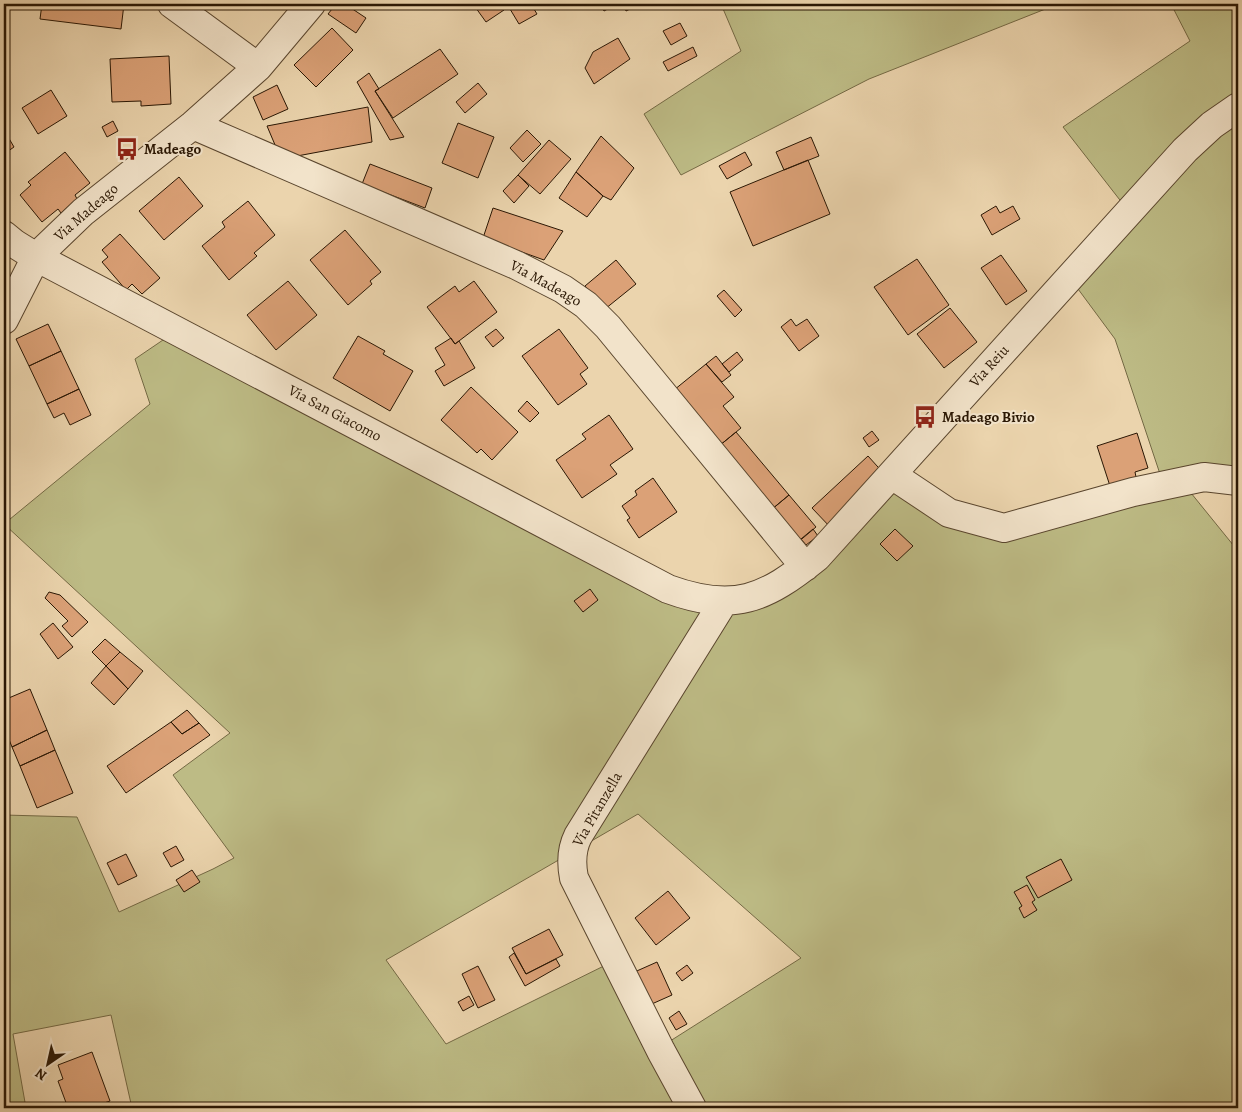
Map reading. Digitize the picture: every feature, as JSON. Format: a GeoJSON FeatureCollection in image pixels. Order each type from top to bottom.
{"type":"FeatureCollection","features":[{"type":"Feature","properties":{"kind":"street"},"geometry":{"type":"LineString","coordinates":[[172,4],[258,67]]}},
{"type":"Feature","properties":{"kind":"street","name":"Via Madeago"},"geometry":{"type":"LineString","coordinates":[[4,320],[36,257],[83,212],[193,125],[258,67],[311,4]]}},
{"type":"Feature","properties":{"kind":"street","name":"Via Reiu"},"geometry":{"type":"LineString","coordinates":[[668,589],[696,598],[724,601],[742,600],[774,589],[817,557],[1185,150],[1212,125],[1238,107]]}},
{"type":"Feature","properties":{"kind":"street","name":"Via Madeago"},"geometry":{"type":"LineString","coordinates":[[193,125],[516,264],[563,289],[586,306],[608,327],[805,567]]}},
{"type":"Feature","properties":{"kind":"street","name":"Via San Giacomo"},"geometry":{"type":"LineString","coordinates":[[4,235],[36,257],[668,589]]}},
{"type":"Feature","properties":{"kind":"street"},"geometry":{"type":"LineString","coordinates":[[892,475],[949,513],[1004,528],[1132,492],[1204,477],[1238,481]]}},
{"type":"Feature","properties":{"kind":"street","name":"Via Pitanzella"},"geometry":{"type":"LineString","coordinates":[[692,1108],[661,1051],[574,878],[572,858],[573,846],[578,836],[724,601]]}},
{"type":"Feature","properties":{"kind":"shaded area"},"geometry":{"type":"Polygon","coordinates":[[[721,4],[1058,4],[869,79],[681,175],[644,114],[741,51],[721,4]]]}},
{"type":"Feature","properties":{"kind":"shaded area"},"geometry":{"type":"Polygon","coordinates":[[[1171,4],[1238,4],[1238,488],[1191,493],[1238,551],[1238,1108],[132,1108],[111,1015],[13,1034],[26,1108],[4,1108],[4,815],[77,817],[119,912],[234,858],[173,775],[230,733],[4,524],[150,404],[135,359],[188,323],[698,589],[742,594],[779,580],[895,464],[957,509],[1007,523],[1162,480],[1115,339],[1064,270],[1123,204],[1063,127],[1190,41],[1171,4]],[[638,814],[386,960],[446,1044],[622,957],[667,1043],[801,958],[638,814]]]}},
{"type":"Feature","properties":{"kind":"building"},"geometry":{"type":"Polygon","coordinates":[[[42,4],[124,4],[121,29],[40,19],[42,4]]]}},
{"type":"Feature","properties":{"kind":"building"},"geometry":{"type":"Polygon","coordinates":[[[336,4],[345,4],[366,18],[356,33],[328,14],[336,4]]]}},
{"type":"Feature","properties":{"kind":"building"},"geometry":{"type":"Polygon","coordinates":[[[473,4],[499,4],[504,10],[486,22],[473,4]]]}},
{"type":"Feature","properties":{"kind":"building"},"geometry":{"type":"Polygon","coordinates":[[[507,4],[531,4],[537,14],[519,24],[507,4]]]}},
{"type":"Feature","properties":{"kind":"building"},"geometry":{"type":"Polygon","coordinates":[[[600,4],[617,4],[604,11],[600,4]]]}},
{"type":"Feature","properties":{"kind":"building"},"geometry":{"type":"Polygon","coordinates":[[[623,4],[640,4],[626,11],[623,4]]]}},
{"type":"Feature","properties":{"kind":"building"},"geometry":{"type":"Polygon","coordinates":[[[680,23],[687,36],[671,45],[663,31],[680,23]]]}},
{"type":"Feature","properties":{"kind":"building"},"geometry":{"type":"Polygon","coordinates":[[[332,28],[353,50],[316,87],[294,65],[332,28]]]}},
{"type":"Feature","properties":{"kind":"building"},"geometry":{"type":"Polygon","coordinates":[[[618,38],[630,59],[594,84],[585,68],[593,52],[618,38]]]}},
{"type":"Feature","properties":{"kind":"building"},"geometry":{"type":"Polygon","coordinates":[[[693,47],[697,56],[668,71],[663,62],[693,47]]]}},
{"type":"Feature","properties":{"kind":"building"},"geometry":{"type":"Polygon","coordinates":[[[440,49],[458,74],[393,118],[375,91],[440,49]]]}},
{"type":"Feature","properties":{"kind":"building"},"geometry":{"type":"Polygon","coordinates":[[[169,56],[171,104],[141,106],[141,101],[112,102],[110,59],[169,56]]]}},
{"type":"Feature","properties":{"kind":"building"},"geometry":{"type":"Polygon","coordinates":[[[369,73],[379,89],[375,91],[404,137],[390,140],[357,82],[369,73]]]}},
{"type":"Feature","properties":{"kind":"building"},"geometry":{"type":"Polygon","coordinates":[[[478,83],[487,94],[465,113],[456,102],[478,83]]]}},
{"type":"Feature","properties":{"kind":"building"},"geometry":{"type":"Polygon","coordinates":[[[277,85],[288,109],[263,120],[253,97],[277,85]]]}},
{"type":"Feature","properties":{"kind":"building"},"geometry":{"type":"Polygon","coordinates":[[[51,90],[67,116],[38,134],[22,108],[51,90]]]}},
{"type":"Feature","properties":{"kind":"building"},"geometry":{"type":"Polygon","coordinates":[[[368,107],[372,142],[281,159],[267,126],[368,107]]]}},
{"type":"Feature","properties":{"kind":"building"},"geometry":{"type":"Polygon","coordinates":[[[113,121],[118,131],[107,137],[102,127],[113,121]]]}},
{"type":"Feature","properties":{"kind":"building"},"geometry":{"type":"Polygon","coordinates":[[[458,123],[494,137],[478,178],[442,163],[458,123]]]}},
{"type":"Feature","properties":{"kind":"building"},"geometry":{"type":"Polygon","coordinates":[[[4,130],[14,147],[4,154],[4,130]]]}},
{"type":"Feature","properties":{"kind":"building"},"geometry":{"type":"Polygon","coordinates":[[[527,130],[541,144],[523,162],[510,148],[527,130]]]}},
{"type":"Feature","properties":{"kind":"building"},"geometry":{"type":"Polygon","coordinates":[[[601,136],[634,168],[611,200],[603,196],[576,172],[601,136]]]}},
{"type":"Feature","properties":{"kind":"building"},"geometry":{"type":"Polygon","coordinates":[[[811,137],[819,156],[784,170],[776,152],[811,137]]]}},
{"type":"Feature","properties":{"kind":"building"},"geometry":{"type":"Polygon","coordinates":[[[549,140],[571,159],[540,194],[518,175],[549,140]]]}},
{"type":"Feature","properties":{"kind":"building"},"geometry":{"type":"Polygon","coordinates":[[[65,152],[90,183],[75,195],[77,199],[61,213],[58,209],[42,222],[20,195],[31,185],[28,182],[65,152]]]}},
{"type":"Feature","properties":{"kind":"building"},"geometry":{"type":"Polygon","coordinates":[[[745,152],[752,165],[727,179],[719,166],[745,152]]]}},
{"type":"Feature","properties":{"kind":"building"},"geometry":{"type":"Polygon","coordinates":[[[808,160],[830,214],[753,246],[730,192],[808,160]]]}},
{"type":"Feature","properties":{"kind":"building"},"geometry":{"type":"Polygon","coordinates":[[[370,164],[432,188],[425,208],[362,184],[370,164]]]}},
{"type":"Feature","properties":{"kind":"building"},"geometry":{"type":"Polygon","coordinates":[[[576,172],[603,196],[587,217],[559,198],[576,172]]]}},
{"type":"Feature","properties":{"kind":"building"},"geometry":{"type":"Polygon","coordinates":[[[518,175],[529,186],[514,203],[503,191],[518,175]]]}},
{"type":"Feature","properties":{"kind":"building"},"geometry":{"type":"Polygon","coordinates":[[[179,177],[203,206],[164,240],[139,211],[179,177]]]}},
{"type":"Feature","properties":{"kind":"building"},"geometry":{"type":"Polygon","coordinates":[[[248,201],[275,235],[254,253],[257,256],[229,280],[202,246],[225,227],[222,222],[248,201]]]}},
{"type":"Feature","properties":{"kind":"building"},"geometry":{"type":"Polygon","coordinates":[[[996,206],[1000,213],[1013,206],[1020,219],[992,235],[981,215],[996,206]]]}},
{"type":"Feature","properties":{"kind":"building"},"geometry":{"type":"Polygon","coordinates":[[[493,208],[563,231],[544,260],[483,238],[493,208]]]}},
{"type":"Feature","properties":{"kind":"building"},"geometry":{"type":"Polygon","coordinates":[[[345,230],[381,272],[370,281],[372,284],[348,305],[310,260],[345,230]]]}},
{"type":"Feature","properties":{"kind":"building"},"geometry":{"type":"Polygon","coordinates":[[[120,234],[160,278],[142,294],[132,284],[126,290],[102,262],[108,257],[102,250],[120,234]]]}},
{"type":"Feature","properties":{"kind":"building"},"geometry":{"type":"Polygon","coordinates":[[[1001,255],[1027,291],[1006,305],[981,268],[1001,255]]]}},
{"type":"Feature","properties":{"kind":"building"},"geometry":{"type":"Polygon","coordinates":[[[917,259],[949,305],[908,335],[874,287],[917,259]]]}},
{"type":"Feature","properties":{"kind":"building"},"geometry":{"type":"Polygon","coordinates":[[[616,260],[636,284],[605,309],[585,286],[616,260]]]}},
{"type":"Feature","properties":{"kind":"building"},"geometry":{"type":"Polygon","coordinates":[[[288,281],[317,315],[276,350],[247,315],[288,281]]]}},
{"type":"Feature","properties":{"kind":"building"},"geometry":{"type":"Polygon","coordinates":[[[474,281],[497,312],[455,344],[427,307],[455,286],[459,292],[474,281]]]}},
{"type":"Feature","properties":{"kind":"building"},"geometry":{"type":"Polygon","coordinates":[[[724,290],[742,310],[735,317],[717,296],[724,290]]]}},
{"type":"Feature","properties":{"kind":"building"},"geometry":{"type":"Polygon","coordinates":[[[950,308],[977,342],[944,368],[917,334],[950,308]]]}},
{"type":"Feature","properties":{"kind":"building"},"geometry":{"type":"Polygon","coordinates":[[[791,319],[796,326],[807,319],[819,336],[799,351],[781,327],[791,319]]]}},
{"type":"Feature","properties":{"kind":"building"},"geometry":{"type":"Polygon","coordinates":[[[48,324],[61,351],[29,366],[16,339],[48,324]]]}},
{"type":"Feature","properties":{"kind":"building"},"geometry":{"type":"Polygon","coordinates":[[[496,329],[504,338],[493,347],[485,337],[496,329]]]}},
{"type":"Feature","properties":{"kind":"building"},"geometry":{"type":"Polygon","coordinates":[[[559,329],[588,368],[580,374],[587,384],[558,405],[522,356],[559,329]]]}},
{"type":"Feature","properties":{"kind":"building"},"geometry":{"type":"Polygon","coordinates":[[[358,336],[385,351],[383,354],[413,371],[390,411],[333,378],[358,336]]]}},
{"type":"Feature","properties":{"kind":"building"},"geometry":{"type":"Polygon","coordinates":[[[451,338],[455,344],[459,341],[475,368],[444,386],[435,371],[445,365],[435,348],[451,338]]]}},
{"type":"Feature","properties":{"kind":"building"},"geometry":{"type":"Polygon","coordinates":[[[61,351],[79,389],[47,404],[29,366],[61,351]]]}},
{"type":"Feature","properties":{"kind":"building"},"geometry":{"type":"Polygon","coordinates":[[[737,352],[743,360],[729,372],[722,364],[737,352]]]}},
{"type":"Feature","properties":{"kind":"building"},"geometry":{"type":"Polygon","coordinates":[[[716,356],[731,375],[722,382],[706,364],[716,356]]]}},
{"type":"Feature","properties":{"kind":"building"},"geometry":{"type":"Polygon","coordinates":[[[706,364],[734,397],[723,406],[741,428],[719,446],[674,390],[706,364]]]}},
{"type":"Feature","properties":{"kind":"building"},"geometry":{"type":"Polygon","coordinates":[[[471,387],[518,432],[492,460],[481,449],[477,453],[441,420],[471,387]]]}},
{"type":"Feature","properties":{"kind":"building"},"geometry":{"type":"Polygon","coordinates":[[[79,389],[91,415],[70,425],[64,413],[54,418],[47,404],[79,389]]]}},
{"type":"Feature","properties":{"kind":"building"},"geometry":{"type":"Polygon","coordinates":[[[527,401],[539,413],[530,422],[518,411],[527,401]]]}},
{"type":"Feature","properties":{"kind":"building"},"geometry":{"type":"Polygon","coordinates":[[[609,415],[633,449],[610,465],[617,474],[582,498],[556,460],[586,439],[582,434],[609,415]]]}},
{"type":"Feature","properties":{"kind":"building"},"geometry":{"type":"Polygon","coordinates":[[[872,431],[879,440],[869,447],[863,438],[872,431]]]}},
{"type":"Feature","properties":{"kind":"building"},"geometry":{"type":"Polygon","coordinates":[[[736,432],[789,495],[771,510],[719,446],[736,432]]]}},
{"type":"Feature","properties":{"kind":"building"},"geometry":{"type":"Polygon","coordinates":[[[1137,433],[1148,468],[1135,472],[1136,477],[1110,486],[1097,446],[1137,433]]]}},
{"type":"Feature","properties":{"kind":"building"},"geometry":{"type":"Polygon","coordinates":[[[868,456],[887,477],[832,529],[812,508],[868,456]]]}},
{"type":"Feature","properties":{"kind":"building"},"geometry":{"type":"Polygon","coordinates":[[[653,478],[677,512],[639,538],[627,520],[630,518],[622,506],[637,495],[635,491],[653,478]]]}},
{"type":"Feature","properties":{"kind":"building"},"geometry":{"type":"Polygon","coordinates":[[[789,495],[816,527],[797,543],[771,510],[789,495]]]}},
{"type":"Feature","properties":{"kind":"building"},"geometry":{"type":"Polygon","coordinates":[[[813,529],[818,536],[806,545],[801,539],[813,529]]]}},
{"type":"Feature","properties":{"kind":"building"},"geometry":{"type":"Polygon","coordinates":[[[895,529],[913,546],[897,561],[880,544],[895,529]]]}},
{"type":"Feature","properties":{"kind":"building"},"geometry":{"type":"Polygon","coordinates":[[[590,589],[598,600],[583,612],[574,601],[590,589]]]}},
{"type":"Feature","properties":{"kind":"building"},"geometry":{"type":"Polygon","coordinates":[[[49,592],[60,595],[88,622],[72,637],[62,626],[68,621],[45,598],[49,592]]]}},
{"type":"Feature","properties":{"kind":"building"},"geometry":{"type":"Polygon","coordinates":[[[53,623],[73,647],[58,659],[40,634],[53,623]]]}},
{"type":"Feature","properties":{"kind":"building"},"geometry":{"type":"Polygon","coordinates":[[[105,639],[120,652],[106,666],[92,652],[105,639]]]}},
{"type":"Feature","properties":{"kind":"building"},"geometry":{"type":"Polygon","coordinates":[[[120,652],[143,671],[128,689],[106,666],[120,652]]]}},
{"type":"Feature","properties":{"kind":"building"},"geometry":{"type":"Polygon","coordinates":[[[106,666],[128,689],[114,705],[91,683],[106,666]]]}},
{"type":"Feature","properties":{"kind":"building"},"geometry":{"type":"Polygon","coordinates":[[[30,689],[47,730],[12,747],[4,727],[4,700],[30,689]]]}},
{"type":"Feature","properties":{"kind":"building"},"geometry":{"type":"Polygon","coordinates":[[[187,710],[199,723],[182,734],[171,722],[187,710]]]}},
{"type":"Feature","properties":{"kind":"building"},"geometry":{"type":"Polygon","coordinates":[[[171,722],[182,734],[199,723],[210,735],[126,793],[107,766],[171,722]]]}},
{"type":"Feature","properties":{"kind":"building"},"geometry":{"type":"Polygon","coordinates":[[[47,730],[55,750],[20,766],[12,747],[47,730]]]}},
{"type":"Feature","properties":{"kind":"building"},"geometry":{"type":"Polygon","coordinates":[[[55,750],[73,793],[37,808],[20,766],[55,750]]]}},
{"type":"Feature","properties":{"kind":"building"},"geometry":{"type":"Polygon","coordinates":[[[176,846],[184,860],[171,867],[163,853],[176,846]]]}},
{"type":"Feature","properties":{"kind":"building"},"geometry":{"type":"Polygon","coordinates":[[[126,854],[137,876],[118,885],[107,863],[126,854]]]}},
{"type":"Feature","properties":{"kind":"building"},"geometry":{"type":"Polygon","coordinates":[[[1061,859],[1072,880],[1038,898],[1026,877],[1061,859]]]}},
{"type":"Feature","properties":{"kind":"building"},"geometry":{"type":"Polygon","coordinates":[[[192,870],[200,882],[184,892],[176,880],[192,870]]]}},
{"type":"Feature","properties":{"kind":"building"},"geometry":{"type":"Polygon","coordinates":[[[1027,885],[1035,900],[1032,902],[1037,910],[1024,918],[1019,908],[1022,906],[1014,892],[1027,885]]]}},
{"type":"Feature","properties":{"kind":"building"},"geometry":{"type":"Polygon","coordinates":[[[668,891],[690,918],[656,945],[635,918],[668,891]]]}},
{"type":"Feature","properties":{"kind":"building"},"geometry":{"type":"Polygon","coordinates":[[[549,929],[563,955],[526,974],[512,948],[549,929]]]}},
{"type":"Feature","properties":{"kind":"building"},"geometry":{"type":"Polygon","coordinates":[[[514,953],[526,974],[556,959],[560,966],[525,986],[509,957],[514,953]]]}},
{"type":"Feature","properties":{"kind":"building"},"geometry":{"type":"Polygon","coordinates":[[[657,962],[672,995],[645,1007],[630,974],[657,962]]]}},
{"type":"Feature","properties":{"kind":"building"},"geometry":{"type":"Polygon","coordinates":[[[687,965],[693,973],[682,981],[676,973],[687,965]]]}},
{"type":"Feature","properties":{"kind":"building"},"geometry":{"type":"Polygon","coordinates":[[[478,966],[495,1000],[478,1008],[462,974],[478,966]]]}},
{"type":"Feature","properties":{"kind":"building"},"geometry":{"type":"Polygon","coordinates":[[[469,996],[474,1005],[463,1011],[458,1002],[469,996]]]}},
{"type":"Feature","properties":{"kind":"building"},"geometry":{"type":"Polygon","coordinates":[[[679,1011],[687,1024],[676,1030],[669,1018],[679,1011]]]}},
{"type":"Feature","properties":{"kind":"building"},"geometry":{"type":"Polygon","coordinates":[[[92,1052],[110,1101],[89,1108],[68,1108],[58,1081],[63,1079],[58,1065],[92,1052]]]}},
{"type":"Feature","properties":{"kind":"place","name":"Madeago"},"geometry":{"type":"Point","coordinates":[127,149]}},
{"type":"Feature","properties":{"kind":"place","name":"Madeago Bivio"},"geometry":{"type":"Point","coordinates":[925,417]}}]}
